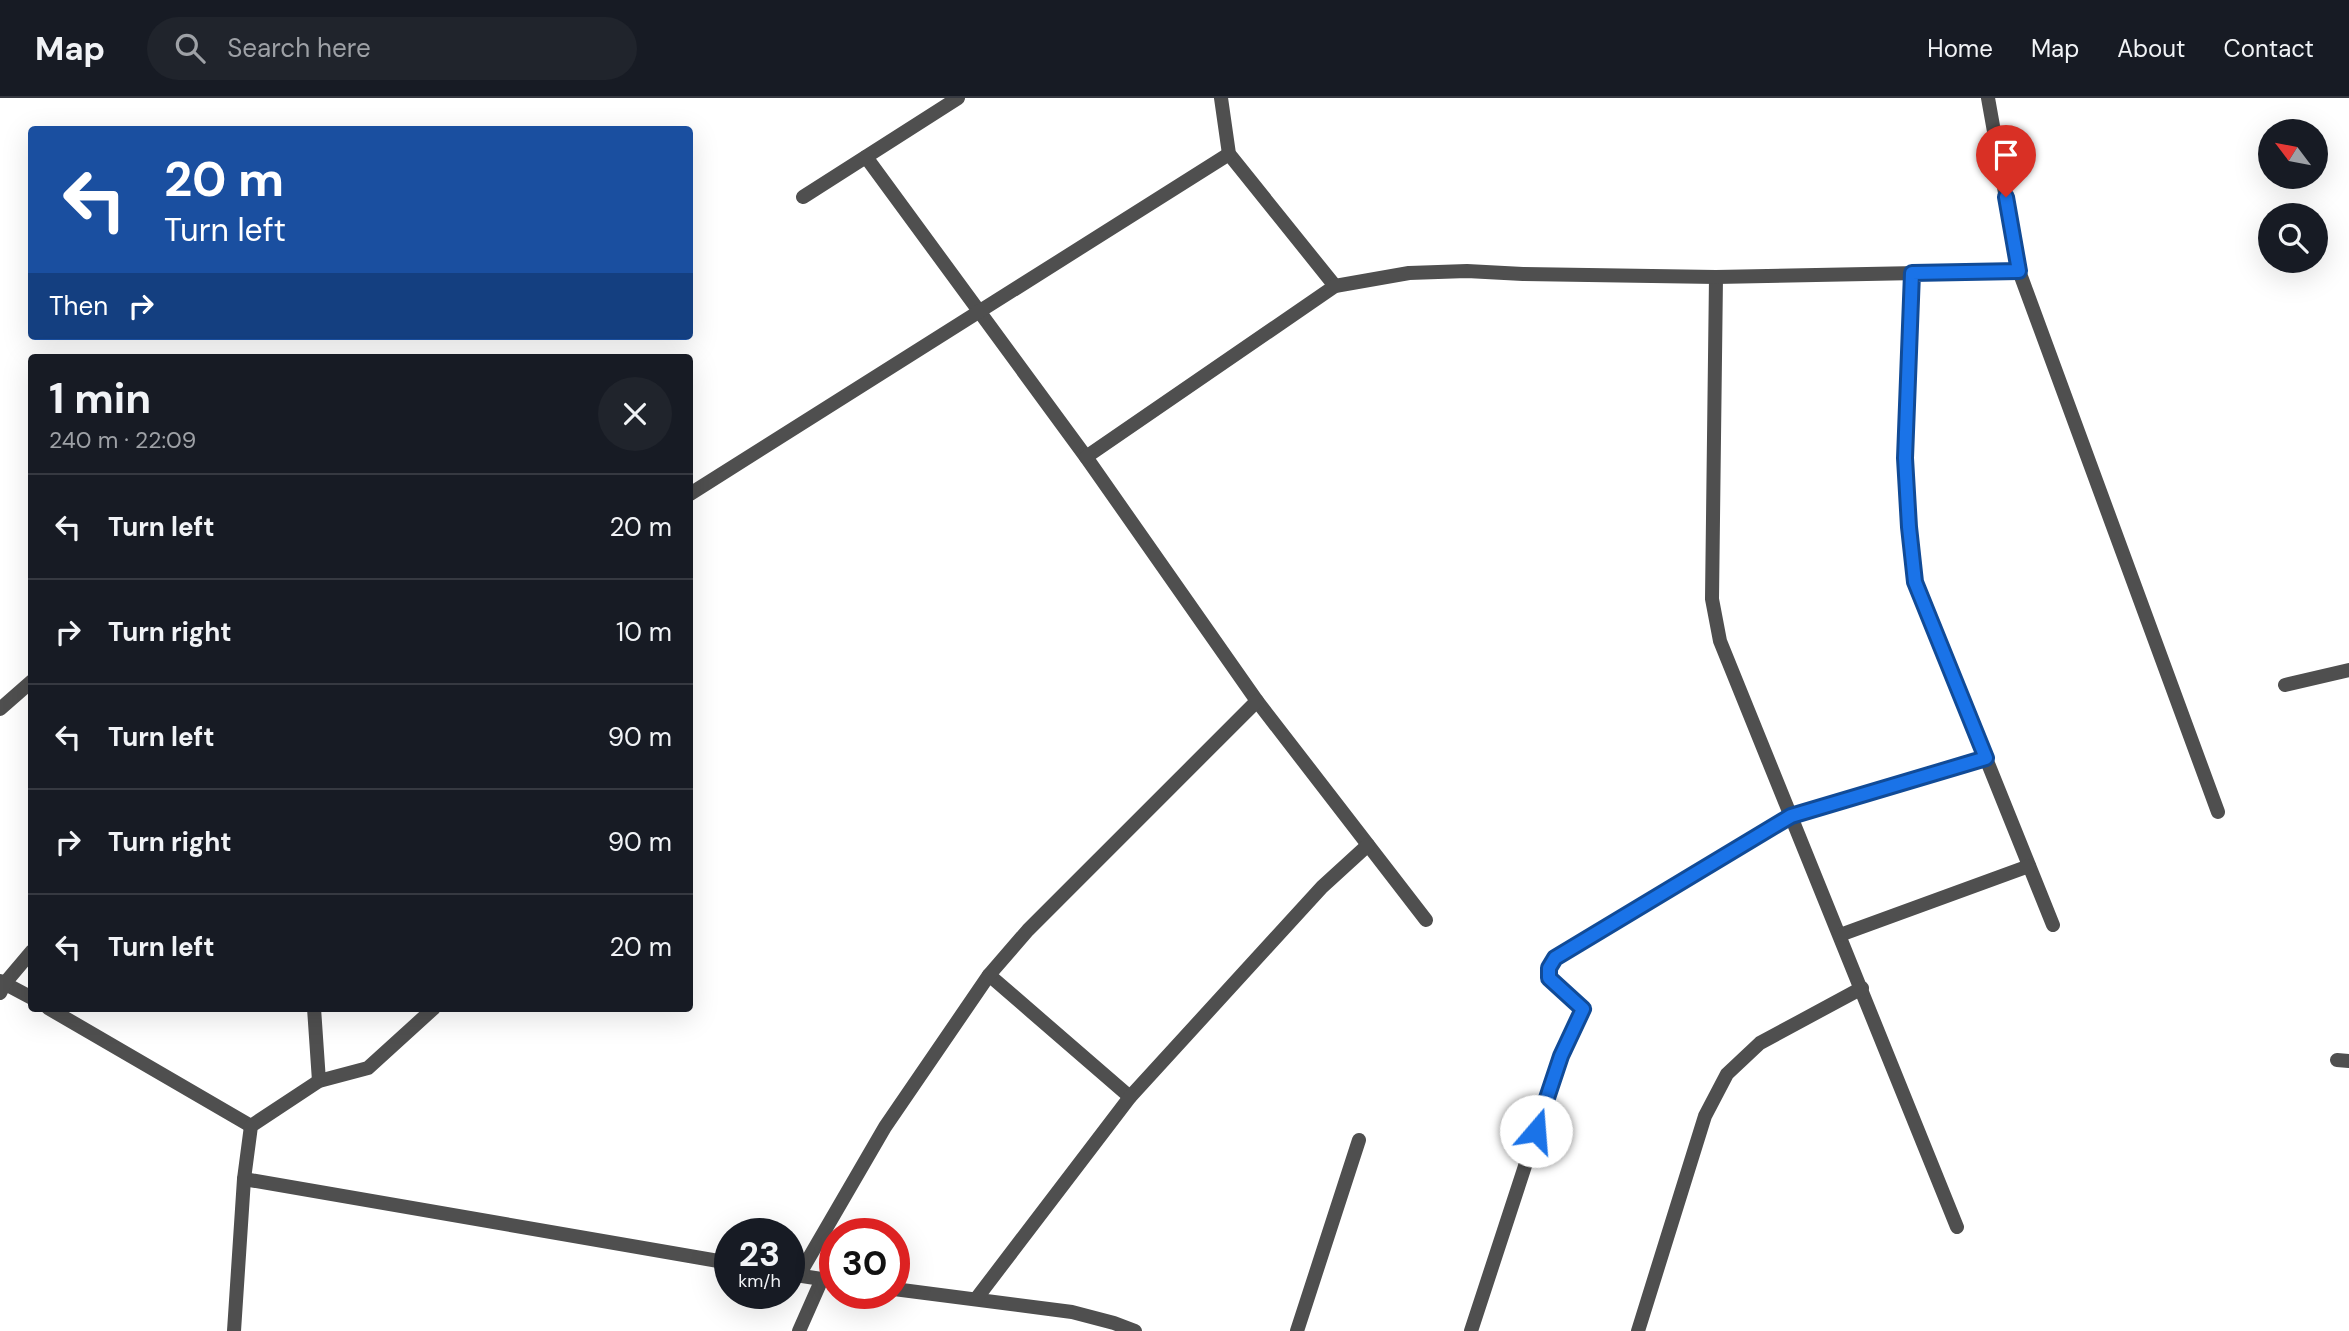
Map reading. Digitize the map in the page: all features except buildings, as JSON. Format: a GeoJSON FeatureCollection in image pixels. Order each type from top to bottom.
{"type":"FeatureCollection","features":[{"type":"Feature","properties":{"kind":"street"},"geometry":{"type":"LineString","coordinates":[[803,197],[958,98]]}},
{"type":"Feature","properties":{"kind":"street"},"geometry":{"type":"LineString","coordinates":[[1221,98],[1229,154],[1335,286]]}},
{"type":"Feature","properties":{"kind":"street"},"geometry":{"type":"LineString","coordinates":[[1989,98],[2019,271],[2218,813]]}},
{"type":"Feature","properties":{"kind":"street"},"geometry":{"type":"LineString","coordinates":[[693,492],[1229,154]]}},
{"type":"Feature","properties":{"kind":"street"},"geometry":{"type":"LineString","coordinates":[[866,157],[1086,457],[1256,701],[1426,920]]}},
{"type":"Feature","properties":{"kind":"street"},"geometry":{"type":"LineString","coordinates":[[1086,457],[1335,286],[1409,273],[1467,271],[1716,277],[2019,271]]}},
{"type":"Feature","properties":{"kind":"street"},"geometry":{"type":"LineString","coordinates":[[1912,273],[1905,458],[1915,582],[2053,925]]}},
{"type":"Feature","properties":{"kind":"street"},"geometry":{"type":"LineString","coordinates":[[1716,277],[1712,599],[1720,641],[1957,1227]]}},
{"type":"Feature","properties":{"kind":"street"},"geometry":{"type":"LineString","coordinates":[[2285,685],[2349,670]]}},
{"type":"Feature","properties":{"kind":"street"},"geometry":{"type":"LineString","coordinates":[[0,709],[28,684]]}},
{"type":"Feature","properties":{"kind":"street"},"geometry":{"type":"LineString","coordinates":[[805,1256],[885,1126],[989,975],[1028,930],[1256,701]]}},
{"type":"Feature","properties":{"kind":"street"},"geometry":{"type":"LineString","coordinates":[[1471,1331],[1561,1056],[1583,1009],[1549,978],[1549,968],[1555,958],[1791,816],[1986,758]]}},
{"type":"Feature","properties":{"kind":"street"},"geometry":{"type":"LineString","coordinates":[[976,1299],[1130,1097],[1322,887],[1368,845]]}},
{"type":"Feature","properties":{"kind":"street"},"geometry":{"type":"LineString","coordinates":[[1840,935],[2029,866]]}},
{"type":"Feature","properties":{"kind":"street"},"geometry":{"type":"LineString","coordinates":[[28,956],[2,986],[28,997]]}},
{"type":"Feature","properties":{"kind":"street"},"geometry":{"type":"LineString","coordinates":[[989,975],[1130,1097]]}},
{"type":"Feature","properties":{"kind":"street"},"geometry":{"type":"LineString","coordinates":[[1638,1331],[1705,1116],[1727,1074],[1760,1043],[1862,988]]}},
{"type":"Feature","properties":{"kind":"street"},"geometry":{"type":"LineString","coordinates":[[55,1012],[251,1126]]}},
{"type":"Feature","properties":{"kind":"street"},"geometry":{"type":"LineString","coordinates":[[314,1012],[319,1081]]}},
{"type":"Feature","properties":{"kind":"street"},"geometry":{"type":"LineString","coordinates":[[234,1331],[244,1179],[251,1126],[319,1081],[368,1068],[430,1012]]}},
{"type":"Feature","properties":{"kind":"street"},"geometry":{"type":"LineString","coordinates":[[1297,1331],[1359,1140]]}},
{"type":"Feature","properties":{"kind":"street"},"geometry":{"type":"LineString","coordinates":[[244,1179],[714,1260]]}},
{"type":"Feature","properties":{"kind":"street"},"geometry":{"type":"LineString","coordinates":[[910,1291],[1072,1312],[1135,1331]]}},
{"type":"Feature","properties":{"kind":"street"},"geometry":{"type":"LineString","coordinates":[[799,1331],[819,1296]]}},
{"type":"Feature","properties":{"kind":"route"},"geometry":{"type":"LineString","coordinates":[[1536,1131],[1561,1056],[1583,1009],[1549,978],[1549,968],[1555,958],[1791,816],[1986,758],[1915,582],[1905,458],[1912,273],[2019,271],[2006,197]]}}]}
